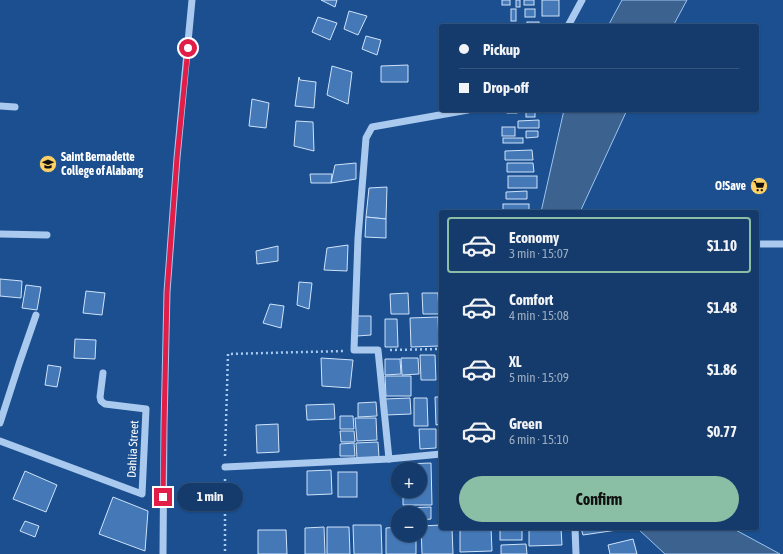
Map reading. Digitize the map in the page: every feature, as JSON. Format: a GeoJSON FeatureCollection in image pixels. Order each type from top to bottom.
{"type":"FeatureCollection","features":[{"type":"Feature","properties":{"kind":"street"},"geometry":{"type":"LineString","coordinates":[[163,554],[167,292],[177,158],[192,0]]}},
{"type":"Feature","properties":{"kind":"street"},"geometry":{"type":"LineString","coordinates":[[569,24],[582,0]]}},
{"type":"Feature","properties":{"kind":"street"},"geometry":{"type":"LineString","coordinates":[[0,106],[15,107]]}},
{"type":"Feature","properties":{"kind":"street"},"geometry":{"type":"LineString","coordinates":[[389,459],[378,350],[354,350],[358,238],[366,138],[372,127],[457,112]]}},
{"type":"Feature","properties":{"kind":"street"},"geometry":{"type":"LineString","coordinates":[[0,234],[48,235]]}},
{"type":"Feature","properties":{"kind":"street"},"geometry":{"type":"LineString","coordinates":[[759,244],[783,244]]}},
{"type":"Feature","properties":{"kind":"street"},"geometry":{"type":"LineString","coordinates":[[0,423],[36,315]]}},
{"type":"Feature","properties":{"kind":"street","name":"Dahlia Street"},"geometry":{"type":"LineString","coordinates":[[0,441],[142,494],[146,409],[105,404],[101,401],[100,397],[103,373]]}},
{"type":"Feature","properties":{"kind":"street"},"geometry":{"type":"LineString","coordinates":[[225,467],[389,459],[439,454]]}},
{"type":"Feature","properties":{"kind":"street"},"geometry":{"type":"LineString","coordinates":[[575,530],[576,554]]}},
{"type":"Feature","properties":{"kind":"path"},"geometry":{"type":"LineString","coordinates":[[228,354],[354,350]]}},
{"type":"Feature","properties":{"kind":"path"},"geometry":{"type":"LineString","coordinates":[[378,350],[439,350]]}},
{"type":"Feature","properties":{"kind":"water"},"geometry":{"type":"Polygon","coordinates":[[[622,0],[687,0],[674,24],[609,24],[622,0]]]}},
{"type":"Feature","properties":{"kind":"water"},"geometry":{"type":"Polygon","coordinates":[[[564,112],[626,112],[581,210],[541,210],[564,112]]]}},
{"type":"Feature","properties":{"kind":"water"},"geometry":{"type":"Polygon","coordinates":[[[639,530],[736,530],[780,554],[665,554],[639,530]]]}},
{"type":"Feature","properties":{"kind":"building"},"geometry":{"type":"Polygon","coordinates":[[[321,0],[337,0],[335,7],[321,0]]]}},
{"type":"Feature","properties":{"kind":"building"},"geometry":{"type":"Polygon","coordinates":[[[502,0],[510,0],[510,5],[502,5],[502,0]]]}},
{"type":"Feature","properties":{"kind":"building"},"geometry":{"type":"Polygon","coordinates":[[[516,0],[520,0],[520,7],[516,7],[516,0]]]}},
{"type":"Feature","properties":{"kind":"building"},"geometry":{"type":"Polygon","coordinates":[[[524,0],[534,0],[534,5],[524,5],[524,0]]]}},
{"type":"Feature","properties":{"kind":"building"},"geometry":{"type":"Polygon","coordinates":[[[542,0],[559,0],[559,16],[542,16],[542,0]]]}},
{"type":"Feature","properties":{"kind":"building"},"geometry":{"type":"Polygon","coordinates":[[[511,9],[516,9],[516,21],[511,21],[511,9]]]}},
{"type":"Feature","properties":{"kind":"building"},"geometry":{"type":"Polygon","coordinates":[[[525,9],[535,9],[535,17],[525,17],[525,9]]]}},
{"type":"Feature","properties":{"kind":"building"},"geometry":{"type":"Polygon","coordinates":[[[349,11],[367,16],[358,35],[344,29],[349,11]]]}},
{"type":"Feature","properties":{"kind":"building"},"geometry":{"type":"Polygon","coordinates":[[[318,17],[337,23],[330,40],[312,32],[318,17]]]}},
{"type":"Feature","properties":{"kind":"building"},"geometry":{"type":"Polygon","coordinates":[[[527,22],[539,22],[539,24],[527,24],[527,22]]]}},
{"type":"Feature","properties":{"kind":"building"},"geometry":{"type":"Polygon","coordinates":[[[366,36],[381,40],[377,55],[362,49],[366,36]]]}},
{"type":"Feature","properties":{"kind":"building"},"geometry":{"type":"Polygon","coordinates":[[[408,65],[408,82],[381,82],[381,66],[408,65]]]}},
{"type":"Feature","properties":{"kind":"building"},"geometry":{"type":"Polygon","coordinates":[[[332,66],[352,72],[348,104],[327,95],[332,66]]]}},
{"type":"Feature","properties":{"kind":"building"},"geometry":{"type":"Polygon","coordinates":[[[299,77],[300,80],[316,82],[314,108],[295,106],[299,77]]]}},
{"type":"Feature","properties":{"kind":"building"},"geometry":{"type":"Polygon","coordinates":[[[252,99],[269,103],[266,128],[249,126],[252,99]]]}},
{"type":"Feature","properties":{"kind":"building"},"geometry":{"type":"Polygon","coordinates":[[[526,112],[535,112],[535,117],[526,117],[526,112]]]}},
{"type":"Feature","properties":{"kind":"building"},"geometry":{"type":"Polygon","coordinates":[[[539,120],[539,128],[518,128],[518,121],[539,120]]]}},
{"type":"Feature","properties":{"kind":"building"},"geometry":{"type":"Polygon","coordinates":[[[296,121],[313,122],[314,151],[294,146],[296,121]]]}},
{"type":"Feature","properties":{"kind":"building"},"geometry":{"type":"Polygon","coordinates":[[[502,127],[515,127],[515,136],[502,136],[502,127]]]}},
{"type":"Feature","properties":{"kind":"building"},"geometry":{"type":"Polygon","coordinates":[[[526,131],[538,131],[538,137],[526,138],[526,131]]]}},
{"type":"Feature","properties":{"kind":"building"},"geometry":{"type":"Polygon","coordinates":[[[503,138],[523,138],[523,143],[503,143],[503,138]]]}},
{"type":"Feature","properties":{"kind":"building"},"geometry":{"type":"Polygon","coordinates":[[[532,150],[533,160],[505,160],[505,151],[532,150]]]}},
{"type":"Feature","properties":{"kind":"building"},"geometry":{"type":"Polygon","coordinates":[[[356,163],[356,179],[331,183],[335,165],[356,163]]]}},
{"type":"Feature","properties":{"kind":"building"},"geometry":{"type":"Polygon","coordinates":[[[507,163],[533,163],[534,172],[507,172],[507,163]]]}},
{"type":"Feature","properties":{"kind":"building"},"geometry":{"type":"Polygon","coordinates":[[[310,174],[332,174],[331,183],[311,183],[310,174]]]}},
{"type":"Feature","properties":{"kind":"building"},"geometry":{"type":"Polygon","coordinates":[[[508,176],[537,176],[537,188],[508,188],[508,176]]]}},
{"type":"Feature","properties":{"kind":"building"},"geometry":{"type":"Polygon","coordinates":[[[387,187],[386,219],[366,217],[369,188],[387,187]]]}},
{"type":"Feature","properties":{"kind":"building"},"geometry":{"type":"Polygon","coordinates":[[[527,191],[527,199],[506,199],[506,192],[527,191]]]}},
{"type":"Feature","properties":{"kind":"building"},"geometry":{"type":"Polygon","coordinates":[[[503,204],[529,204],[529,210],[503,210],[503,204]]]}},
{"type":"Feature","properties":{"kind":"building"},"geometry":{"type":"Polygon","coordinates":[[[366,217],[386,219],[386,238],[365,237],[366,217]]]}},
{"type":"Feature","properties":{"kind":"building"},"geometry":{"type":"Polygon","coordinates":[[[348,245],[347,271],[324,270],[327,248],[348,245]]]}},
{"type":"Feature","properties":{"kind":"building"},"geometry":{"type":"Polygon","coordinates":[[[278,246],[278,261],[257,264],[256,251],[278,246]]]}},
{"type":"Feature","properties":{"kind":"building"},"geometry":{"type":"Polygon","coordinates":[[[0,279],[22,281],[21,298],[0,296],[0,279]]]}},
{"type":"Feature","properties":{"kind":"building"},"geometry":{"type":"Polygon","coordinates":[[[299,282],[312,283],[309,309],[297,305],[299,282]]]}},
{"type":"Feature","properties":{"kind":"building"},"geometry":{"type":"Polygon","coordinates":[[[26,285],[41,287],[37,310],[22,308],[26,285]]]}},
{"type":"Feature","properties":{"kind":"building"},"geometry":{"type":"Polygon","coordinates":[[[86,291],[105,293],[102,315],[83,313],[86,291]]]}},
{"type":"Feature","properties":{"kind":"building"},"geometry":{"type":"Polygon","coordinates":[[[408,293],[409,314],[391,314],[390,294],[408,293]]]}},
{"type":"Feature","properties":{"kind":"building"},"geometry":{"type":"Polygon","coordinates":[[[422,293],[438,293],[439,314],[423,314],[422,293]]]}},
{"type":"Feature","properties":{"kind":"building"},"geometry":{"type":"Polygon","coordinates":[[[270,304],[284,306],[281,328],[263,323],[270,304]]]}},
{"type":"Feature","properties":{"kind":"building"},"geometry":{"type":"Polygon","coordinates":[[[356,316],[371,316],[371,335],[357,336],[356,316]]]}},
{"type":"Feature","properties":{"kind":"building"},"geometry":{"type":"Polygon","coordinates":[[[438,317],[439,346],[411,347],[410,318],[438,317]]]}},
{"type":"Feature","properties":{"kind":"building"},"geometry":{"type":"Polygon","coordinates":[[[385,319],[397,319],[398,347],[385,347],[385,319]]]}},
{"type":"Feature","properties":{"kind":"building"},"geometry":{"type":"Polygon","coordinates":[[[75,339],[96,340],[95,359],[74,358],[75,339]]]}},
{"type":"Feature","properties":{"kind":"building"},"geometry":{"type":"Polygon","coordinates":[[[420,355],[435,355],[436,380],[421,380],[420,355]]]}},
{"type":"Feature","properties":{"kind":"building"},"geometry":{"type":"Polygon","coordinates":[[[321,358],[353,360],[350,388],[322,386],[321,358]]]}},
{"type":"Feature","properties":{"kind":"building"},"geometry":{"type":"Polygon","coordinates":[[[401,358],[418,358],[419,374],[402,375],[401,358]]]}},
{"type":"Feature","properties":{"kind":"building"},"geometry":{"type":"Polygon","coordinates":[[[385,359],[400,359],[401,374],[385,375],[385,359]]]}},
{"type":"Feature","properties":{"kind":"building"},"geometry":{"type":"Polygon","coordinates":[[[48,365],[61,367],[57,387],[45,385],[48,365]]]}},
{"type":"Feature","properties":{"kind":"building"},"geometry":{"type":"Polygon","coordinates":[[[385,376],[411,376],[411,396],[386,396],[385,376]]]}},
{"type":"Feature","properties":{"kind":"building"},"geometry":{"type":"Polygon","coordinates":[[[435,397],[439,397],[439,424],[436,425],[435,397]]]}},
{"type":"Feature","properties":{"kind":"building"},"geometry":{"type":"Polygon","coordinates":[[[410,398],[411,414],[386,415],[385,399],[410,398]]]}},
{"type":"Feature","properties":{"kind":"building"},"geometry":{"type":"Polygon","coordinates":[[[414,398],[427,398],[428,426],[414,426],[414,398]]]}},
{"type":"Feature","properties":{"kind":"building"},"geometry":{"type":"Polygon","coordinates":[[[376,402],[377,416],[358,417],[358,403],[376,402]]]}},
{"type":"Feature","properties":{"kind":"building"},"geometry":{"type":"Polygon","coordinates":[[[334,404],[335,419],[307,420],[306,405],[334,404]]]}},
{"type":"Feature","properties":{"kind":"building"},"geometry":{"type":"Polygon","coordinates":[[[340,416],[353,416],[354,429],[340,429],[340,416]]]}},
{"type":"Feature","properties":{"kind":"building"},"geometry":{"type":"Polygon","coordinates":[[[355,418],[376,418],[377,440],[357,441],[355,418]]]}},
{"type":"Feature","properties":{"kind":"building"},"geometry":{"type":"Polygon","coordinates":[[[278,424],[279,452],[257,453],[256,425],[278,424]]]}},
{"type":"Feature","properties":{"kind":"building"},"geometry":{"type":"Polygon","coordinates":[[[419,429],[436,429],[436,448],[420,449],[419,429]]]}},
{"type":"Feature","properties":{"kind":"building"},"geometry":{"type":"Polygon","coordinates":[[[340,431],[354,431],[355,442],[341,442],[340,431]]]}},
{"type":"Feature","properties":{"kind":"building"},"geometry":{"type":"Polygon","coordinates":[[[378,442],[379,457],[357,458],[356,443],[378,442]]]}},
{"type":"Feature","properties":{"kind":"building"},"geometry":{"type":"Polygon","coordinates":[[[354,443],[355,456],[340,456],[340,444],[354,443]]]}},
{"type":"Feature","properties":{"kind":"building"},"geometry":{"type":"Polygon","coordinates":[[[427,463],[431,463],[432,505],[403,505],[403,498],[427,498],[427,463]]]}},
{"type":"Feature","properties":{"kind":"building"},"geometry":{"type":"Polygon","coordinates":[[[331,470],[332,494],[307,495],[307,471],[331,470]]]}},
{"type":"Feature","properties":{"kind":"building"},"geometry":{"type":"Polygon","coordinates":[[[25,471],[57,485],[46,512],[13,499],[25,471]]]}},
{"type":"Feature","properties":{"kind":"building"},"geometry":{"type":"Polygon","coordinates":[[[338,472],[357,472],[357,497],[338,497],[338,472]]]}},
{"type":"Feature","properties":{"kind":"building"},"geometry":{"type":"Polygon","coordinates":[[[113,497],[148,511],[145,551],[99,534],[113,497]]]}},
{"type":"Feature","properties":{"kind":"building"},"geometry":{"type":"Polygon","coordinates":[[[427,507],[431,507],[431,519],[427,519],[427,507]]]}},
{"type":"Feature","properties":{"kind":"building"},"geometry":{"type":"Polygon","coordinates":[[[25,521],[39,526],[35,537],[20,531],[25,521]]]}},
{"type":"Feature","properties":{"kind":"building"},"geometry":{"type":"Polygon","coordinates":[[[353,525],[381,525],[382,554],[354,554],[353,525]]]}},
{"type":"Feature","properties":{"kind":"building"},"geometry":{"type":"Polygon","coordinates":[[[439,525],[439,530],[452,530],[453,554],[422,554],[422,542],[427,542],[427,526],[439,525]]]}},
{"type":"Feature","properties":{"kind":"building"},"geometry":{"type":"Polygon","coordinates":[[[324,527],[325,554],[305,554],[305,528],[324,527]]]}},
{"type":"Feature","properties":{"kind":"building"},"geometry":{"type":"Polygon","coordinates":[[[327,527],[349,527],[350,554],[327,554],[327,527]]]}},
{"type":"Feature","properties":{"kind":"building"},"geometry":{"type":"Polygon","coordinates":[[[386,528],[391,528],[391,542],[416,542],[416,554],[386,554],[386,528]]]}},
{"type":"Feature","properties":{"kind":"building"},"geometry":{"type":"Polygon","coordinates":[[[258,530],[286,530],[287,554],[258,554],[258,530]]]}},
{"type":"Feature","properties":{"kind":"building"},"geometry":{"type":"Polygon","coordinates":[[[460,530],[491,530],[492,551],[460,552],[460,530]]]}},
{"type":"Feature","properties":{"kind":"building"},"geometry":{"type":"Polygon","coordinates":[[[500,530],[522,530],[522,540],[500,540],[500,530]]]}},
{"type":"Feature","properties":{"kind":"building"},"geometry":{"type":"Polygon","coordinates":[[[529,530],[561,530],[562,545],[529,546],[529,530]]]}},
{"type":"Feature","properties":{"kind":"building"},"geometry":{"type":"Polygon","coordinates":[[[582,530],[617,530],[583,535],[582,530]]]}},
{"type":"Feature","properties":{"kind":"building"},"geometry":{"type":"Polygon","coordinates":[[[633,539],[637,554],[610,554],[608,545],[633,539]]]}},
{"type":"Feature","properties":{"kind":"building"},"geometry":{"type":"Polygon","coordinates":[[[526,544],[527,554],[501,554],[501,545],[526,544]]]}},
{"type":"Feature","properties":{"kind":"place","name":"Saint Bernadette College of Alabang"},"geometry":{"type":"Point","coordinates":[48,164]}},
{"type":"Feature","properties":{"kind":"place","name":"O!Save"},"geometry":{"type":"Point","coordinates":[759,186]}},
{"type":"Feature","properties":{"kind":"route"},"geometry":{"type":"LineString","coordinates":[[163,497],[167,292],[177,158],[188,48]]}}]}
